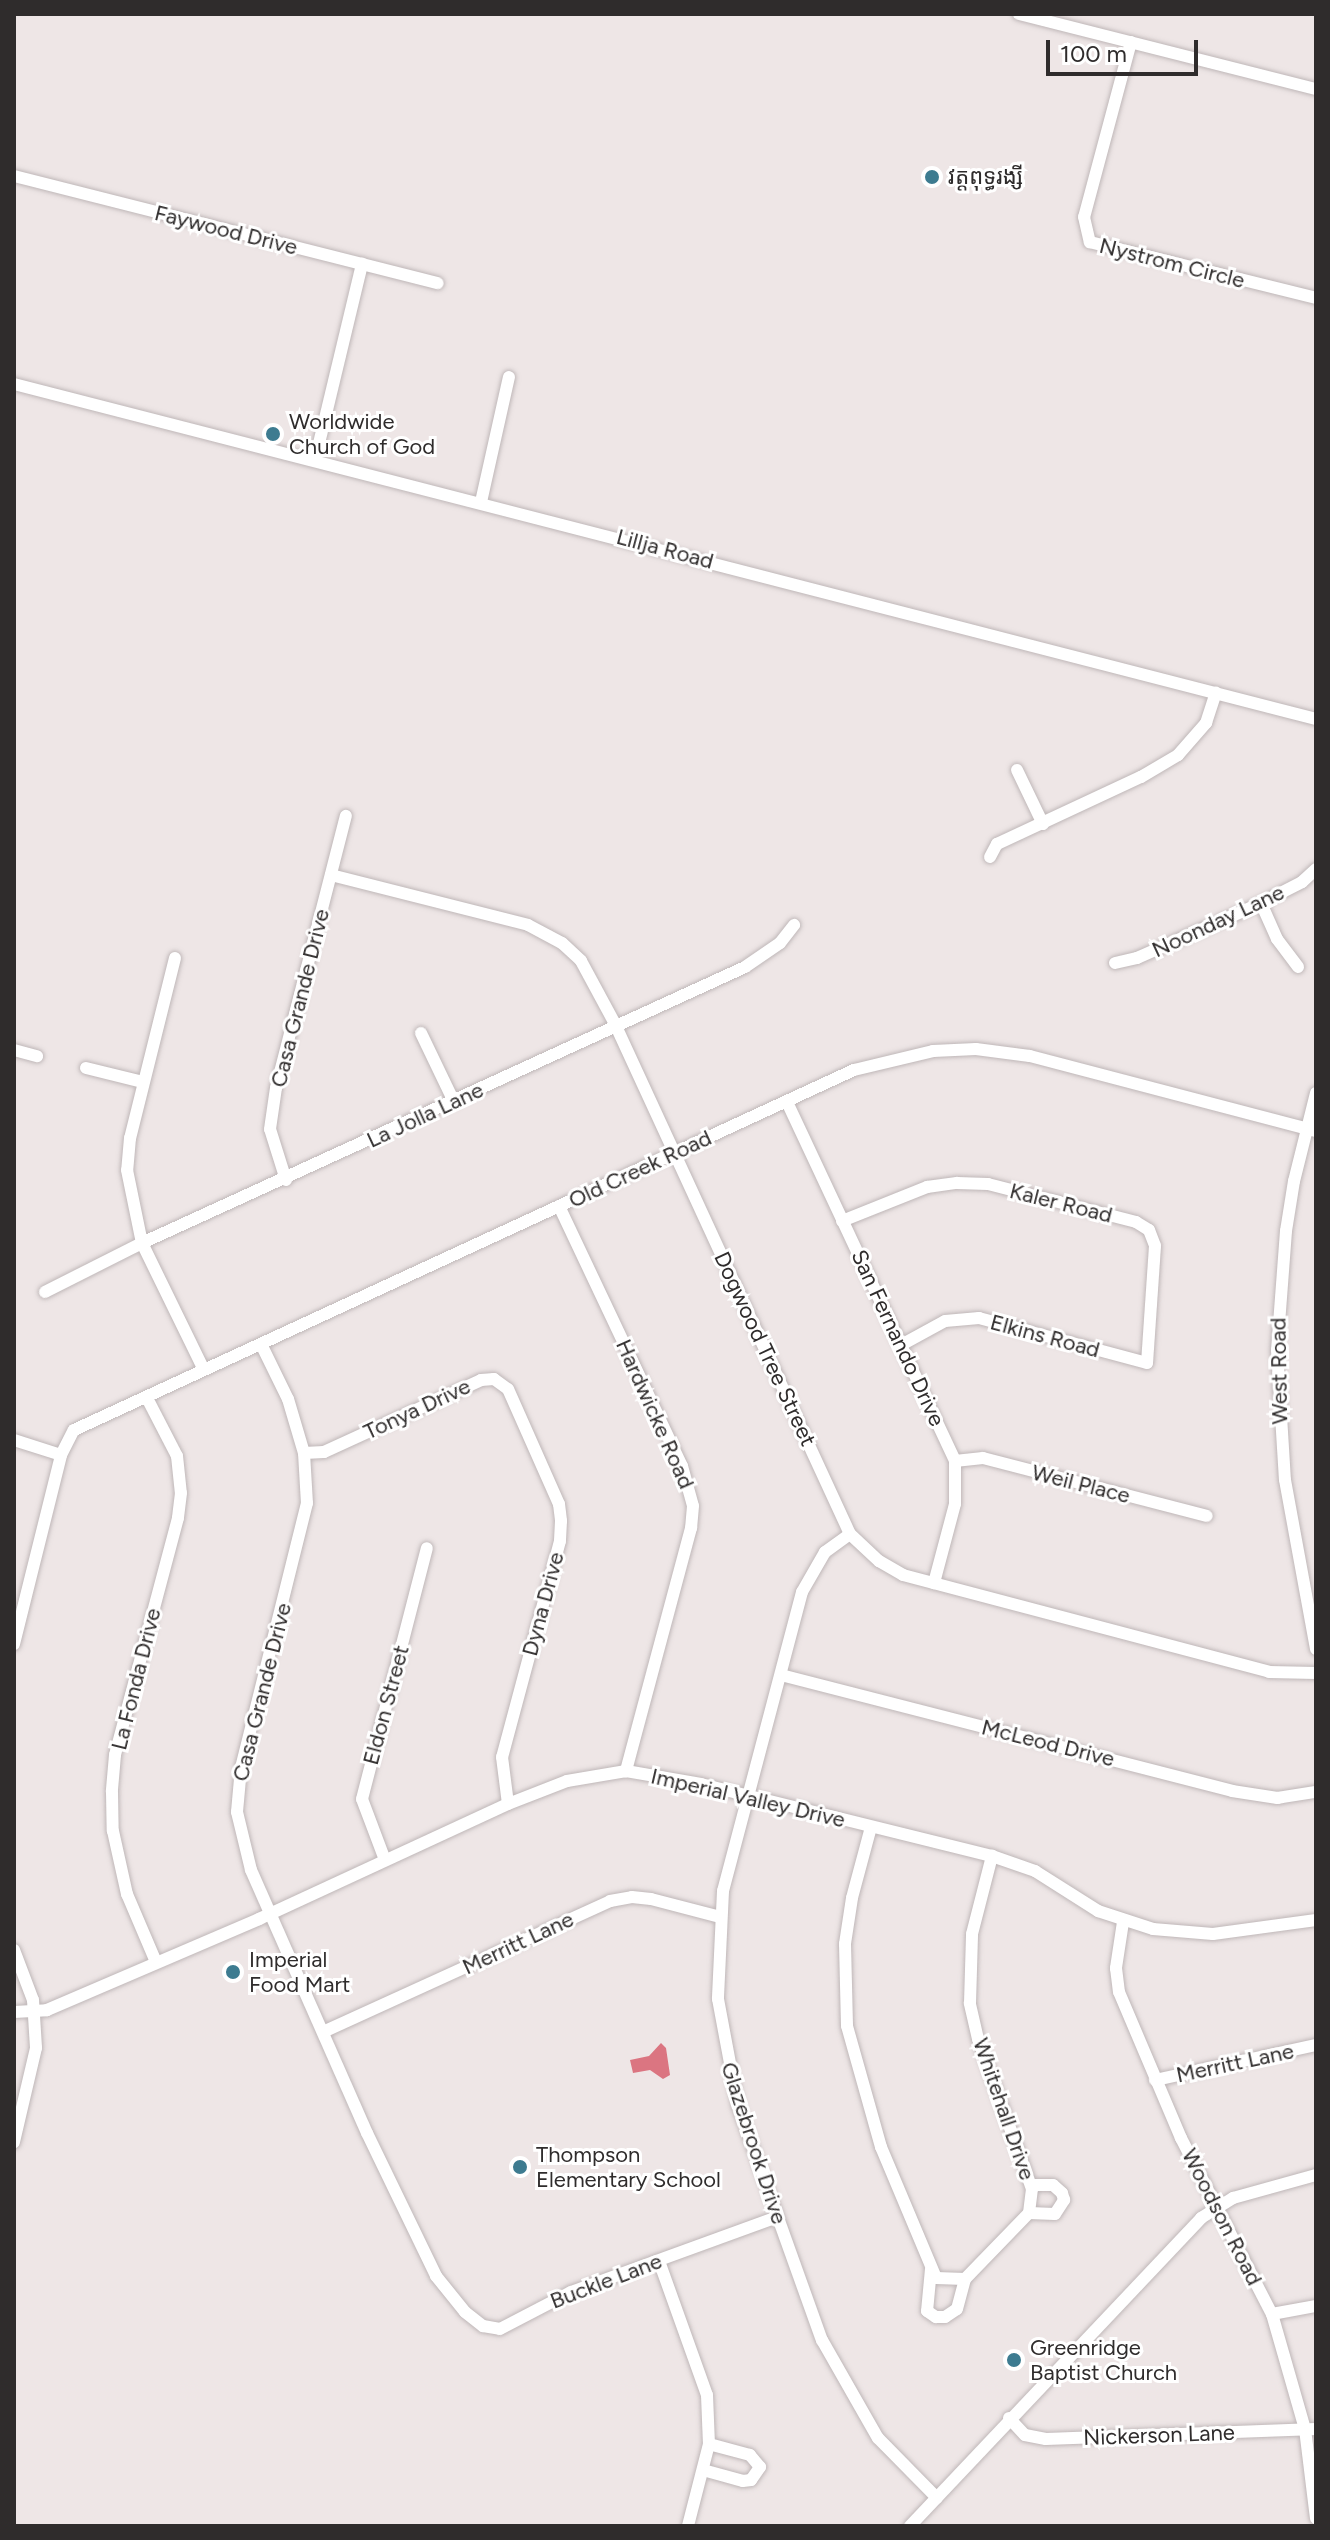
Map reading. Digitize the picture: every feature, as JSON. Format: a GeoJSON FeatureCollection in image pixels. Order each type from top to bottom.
{"type":"FeatureCollection","features":[{"type":"Feature","properties":{"kind":"street"},"geometry":{"type":"LineString","coordinates":[[1019,14],[1316,89]]}},
{"type":"Feature","properties":{"kind":"street","name":"Nystrom Circle"},"geometry":{"type":"LineString","coordinates":[[1131,42],[1084,217],[1090,242],[1316,298]]}},
{"type":"Feature","properties":{"kind":"street","name":"Faywood Drive"},"geometry":{"type":"LineString","coordinates":[[14,176],[438,283]]}},
{"type":"Feature","properties":{"kind":"street"},"geometry":{"type":"LineString","coordinates":[[315,460],[362,264]]}},
{"type":"Feature","properties":{"kind":"street"},"geometry":{"type":"LineString","coordinates":[[481,502],[509,377]]}},
{"type":"Feature","properties":{"kind":"street","name":"Lillja Road"},"geometry":{"type":"LineString","coordinates":[[14,384],[1316,719]]}},
{"type":"Feature","properties":{"kind":"street"},"geometry":{"type":"LineString","coordinates":[[990,857],[997,844],[1178,755],[1206,723],[1216,693]]}},
{"type":"Feature","properties":{"kind":"street"},"geometry":{"type":"LineString","coordinates":[[1017,770],[1043,824]]}},
{"type":"Feature","properties":{"kind":"street","name":"Casa Grande Drive"},"geometry":{"type":"LineString","coordinates":[[286,1180],[270,1129],[272,1115],[346,816]]}},
{"type":"Feature","properties":{"kind":"street","name":"Noonday Lane"},"geometry":{"type":"LineString","coordinates":[[1115,963],[1137,958],[1261,903],[1302,882],[1316,869]]}},
{"type":"Feature","properties":{"kind":"street","name":"Dogwood Tree Street"},"geometry":{"type":"LineString","coordinates":[[331,875],[528,925],[551,937],[581,961],[615,1024],[850,1534],[879,1561],[903,1575],[1269,1672],[1316,1673]]}},
{"type":"Feature","properties":{"kind":"street"},"geometry":{"type":"LineString","coordinates":[[1261,903],[1277,939],[1298,967]]}},
{"type":"Feature","properties":{"kind":"street","name":"La Jolla Lane"},"geometry":{"type":"LineString","coordinates":[[45,1292],[142,1243],[286,1180],[762,958],[794,925]]}},
{"type":"Feature","properties":{"kind":"street"},"geometry":{"type":"LineString","coordinates":[[175,958],[130,1138],[127,1170],[142,1243],[204,1370]]}},
{"type":"Feature","properties":{"kind":"street"},"geometry":{"type":"LineString","coordinates":[[421,1033],[454,1102]]}},
{"type":"Feature","properties":{"kind":"street","name":"Old Creek Road"},"geometry":{"type":"LineString","coordinates":[[61,1455],[74,1430],[854,1070],[933,1051],[976,1049],[1030,1056],[1311,1129]]}},
{"type":"Feature","properties":{"kind":"street"},"geometry":{"type":"LineString","coordinates":[[14,1050],[37,1056]]}},
{"type":"Feature","properties":{"kind":"street"},"geometry":{"type":"LineString","coordinates":[[86,1068],[143,1082]]}},
{"type":"Feature","properties":{"kind":"street","name":"West Road"},"geometry":{"type":"LineString","coordinates":[[1316,1093],[1281,1270],[1277,1350],[1285,1480],[1316,1649]]}},
{"type":"Feature","properties":{"kind":"street","name":"San Fernando Drive"},"geometry":{"type":"LineString","coordinates":[[787,1102],[955,1461],[955,1504],[934,1583]]}},
{"type":"Feature","properties":{"kind":"street","name":"Kaler Road"},"geometry":{"type":"LineString","coordinates":[[842,1221],[917,1190],[957,1183],[988,1184],[1136,1222],[1149,1230],[1155,1246],[1147,1363]]}},
{"type":"Feature","properties":{"kind":"street","name":"Hardwicke Road"},"geometry":{"type":"LineString","coordinates":[[559,1206],[682,1466],[693,1506],[691,1528],[626,1771]]}},
{"type":"Feature","properties":{"kind":"street","name":"Elkins Road"},"geometry":{"type":"LineString","coordinates":[[901,1345],[945,1321],[979,1318],[1147,1363]]}},
{"type":"Feature","properties":{"kind":"street","name":"Casa Grande Drive"},"geometry":{"type":"LineString","coordinates":[[261,1344],[288,1399],[304,1453],[307,1503],[304,1526],[237,1788],[241,1836],[251,1870],[323,2032],[436,2276],[450,2293]]}},
{"type":"Feature","properties":{"kind":"street","name":"Tonya Drive"},"geometry":{"type":"LineString","coordinates":[[304,1453],[324,1452],[481,1380],[494,1379],[508,1389],[517,1409]]}},
{"type":"Feature","properties":{"kind":"street","name":"La Fonda Drive"},"geometry":{"type":"LineString","coordinates":[[147,1398],[177,1456],[181,1493],[115,1755],[112,1792],[113,1831],[127,1894],[156,1962]]}},
{"type":"Feature","properties":{"kind":"street","name":"Dyna Drive"},"geometry":{"type":"LineString","coordinates":[[508,1804],[502,1757],[560,1541],[561,1521],[559,1504],[517,1409]]}},
{"type":"Feature","properties":{"kind":"street"},"geometry":{"type":"LineString","coordinates":[[14,1440],[61,1455],[14,1644]]}},
{"type":"Feature","properties":{"kind":"street","name":"Weil Place"},"geometry":{"type":"LineString","coordinates":[[955,1461],[983,1458],[1207,1516]]}},
{"type":"Feature","properties":{"kind":"street","name":"Glazebrook Drive"},"geometry":{"type":"LineString","coordinates":[[850,1534],[825,1552],[802,1592],[748,1796],[720,1917],[718,1999],[729,2074],[822,2340],[878,2438],[937,2498]]}},
{"type":"Feature","properties":{"kind":"street","name":"Eldon Street"},"geometry":{"type":"LineString","coordinates":[[385,1860],[362,1799],[427,1548]]}},
{"type":"Feature","properties":{"kind":"street","name":"McLeod Drive"},"geometry":{"type":"LineString","coordinates":[[781,1675],[1232,1791],[1277,1798],[1316,1792]]}},
{"type":"Feature","properties":{"kind":"street","name":"Imperial Valley Drive"},"geometry":{"type":"LineString","coordinates":[[14,2012],[34,2012],[271,1914],[508,1804],[567,1781],[626,1771],[671,1777],[992,1856],[1035,1871],[1075,1898],[1123,1922],[1213,1934],[1316,1920]]}},
{"type":"Feature","properties":{"kind":"street"},"geometry":{"type":"LineString","coordinates":[[871,1827],[852,1898],[845,1944],[847,2026],[881,2147],[922,2250],[936,2278],[965,2279],[957,2309],[945,2317],[936,2317],[927,2311],[931,2269]]}},
{"type":"Feature","properties":{"kind":"street","name":"Whitehall Drive"},"geometry":{"type":"LineString","coordinates":[[965,2279],[1029,2213],[1031,2185],[978,2039],[970,2003],[972,1934],[992,1856]]}},
{"type":"Feature","properties":{"kind":"street","name":"Merritt Lane"},"geometry":{"type":"LineString","coordinates":[[323,2032],[610,1901],[632,1897],[651,1899],[720,1917]]}},
{"type":"Feature","properties":{"kind":"street","name":"Woodson Road"},"geometry":{"type":"LineString","coordinates":[[1123,1922],[1116,1968],[1119,1992],[1155,2080],[1272,2314],[1311,2429],[1316,2518]]}},
{"type":"Feature","properties":{"kind":"street"},"geometry":{"type":"LineString","coordinates":[[14,1950],[29,1988],[36,2048],[14,2142]]}},
{"type":"Feature","properties":{"kind":"street","name":"Merritt Lane"},"geometry":{"type":"LineString","coordinates":[[1155,2080],[1316,2045]]}},
{"type":"Feature","properties":{"kind":"street"},"geometry":{"type":"LineString","coordinates":[[910,2526],[1201,2218],[1260,2188],[1316,2175]]}},
{"type":"Feature","properties":{"kind":"street"},"geometry":{"type":"LineString","coordinates":[[1029,2213],[1055,2214],[1064,2200],[1062,2193],[1053,2185],[1031,2185]]}},
{"type":"Feature","properties":{"kind":"street","name":"Buckle Lane"},"geometry":{"type":"LineString","coordinates":[[450,2293],[483,2326],[500,2329],[571,2292],[777,2217]]}},
{"type":"Feature","properties":{"kind":"street"},"geometry":{"type":"LineString","coordinates":[[659,2261],[699,2364],[707,2395],[709,2444],[688,2526]]}},
{"type":"Feature","properties":{"kind":"street"},"geometry":{"type":"LineString","coordinates":[[1272,2314],[1316,2306]]}},
{"type":"Feature","properties":{"kind":"street","name":"Nickerson Lane"},"geometry":{"type":"LineString","coordinates":[[1009,2418],[1025,2435],[1046,2439],[1311,2429]]}},
{"type":"Feature","properties":{"kind":"street"},"geometry":{"type":"LineString","coordinates":[[703,2470],[743,2481],[751,2480],[760,2467],[750,2455],[709,2444]]}},
{"type":"Feature","properties":{"kind":"shaded area"},"geometry":{"type":"Polygon","coordinates":[[[661,2043],[666,2048],[670,2075],[663,2079],[650,2070],[633,2073],[630,2060],[649,2056],[661,2043]]]}},
{"type":"Feature","properties":{"kind":"place","name":"វត្តពុទ្ធរង្សី"},"geometry":{"type":"Point","coordinates":[932,177]}},
{"type":"Feature","properties":{"kind":"place","name":"Worldwide Church of God"},"geometry":{"type":"Point","coordinates":[273,434]}},
{"type":"Feature","properties":{"kind":"place","name":"Imperial Food Mart"},"geometry":{"type":"Point","coordinates":[233,1972]}},
{"type":"Feature","properties":{"kind":"place","name":"Thompson Elementary School"},"geometry":{"type":"Point","coordinates":[520,2167]}},
{"type":"Feature","properties":{"kind":"place","name":"Greenridge Baptist Church"},"geometry":{"type":"Point","coordinates":[1014,2360]}}]}
